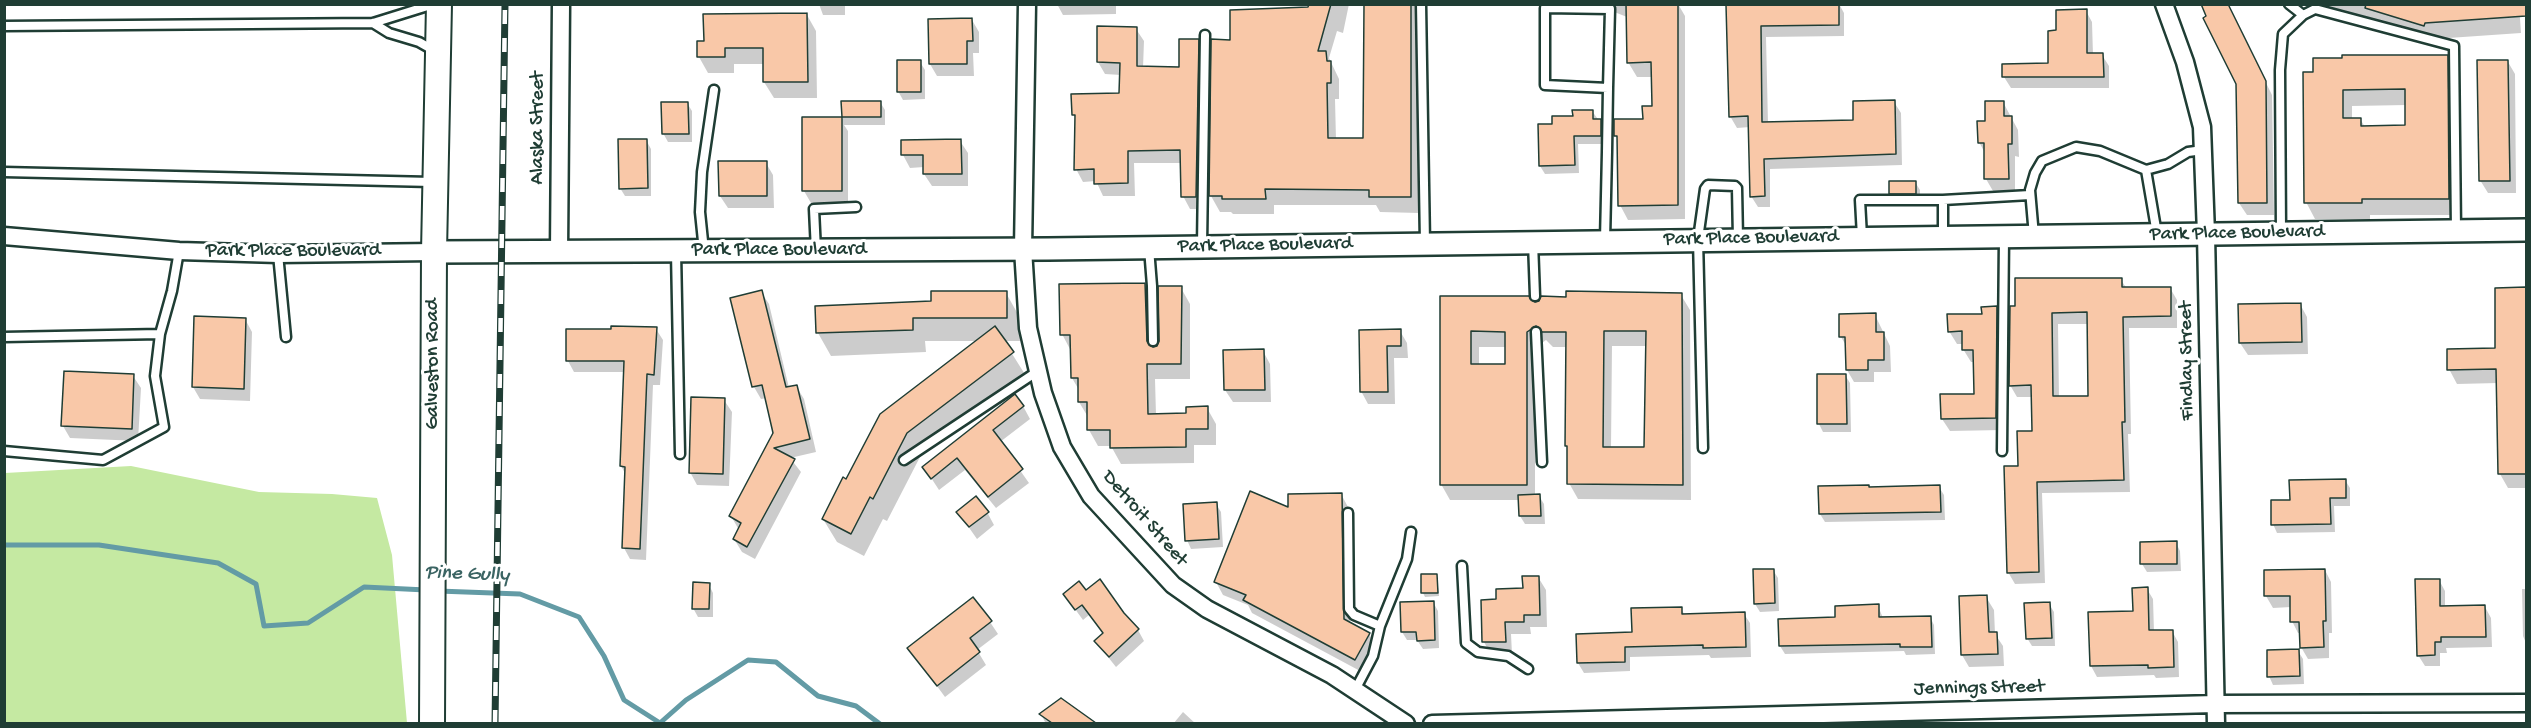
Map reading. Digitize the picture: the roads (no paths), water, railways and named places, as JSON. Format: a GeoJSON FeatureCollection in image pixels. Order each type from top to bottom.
{"type":"FeatureCollection","features":[{"type":"Feature","properties":{"kind":"main road","name":"Galveston Road"},"geometry":{"type":"LineString","coordinates":[[432,723],[434,252],[439,4]]}},
{"type":"Feature","properties":{"kind":"street","name":"Alaska Street"},"geometry":{"type":"LineString","coordinates":[[559,252],[561,4]]}},
{"type":"Feature","properties":{"kind":"street","name":"Detroit Street"},"geometry":{"type":"LineString","coordinates":[[1027,4],[1023,249],[1028,328],[1043,393],[1062,447],[1091,496],[1165,577],[1207,609],[1332,675],[1406,723]]}},
{"type":"Feature","properties":{"kind":"street","name":"Findlay Street"},"geometry":{"type":"LineString","coordinates":[[2164,4],[2185,62],[2202,127],[2216,723]]}},
{"type":"Feature","properties":{"kind":"street","name":"Park Place Boulevard"},"geometry":{"type":"LineString","coordinates":[[4,236],[179,251],[278,254],[1149,248],[1605,240],[2526,230]]}},
{"type":"Feature","properties":{"kind":"street","name":"Jennings Street"},"geometry":{"type":"LineString","coordinates":[[1432,723],[2215,704],[2526,704]]}},
{"type":"Feature","properties":{"kind":"lane"},"geometry":{"type":"LineString","coordinates":[[4,26],[373,23],[434,4]]}},
{"type":"Feature","properties":{"kind":"lane"},"geometry":{"type":"LineString","coordinates":[[1421,4],[1425,243]]}},
{"type":"Feature","properties":{"kind":"lane"},"geometry":{"type":"LineString","coordinates":[[2289,4],[2303,15]]}},
{"type":"Feature","properties":{"kind":"lane"},"geometry":{"type":"LineString","coordinates":[[1605,240],[1610,9],[1545,8],[1545,85],[1608,88]]}},
{"type":"Feature","properties":{"kind":"lane"},"geometry":{"type":"LineString","coordinates":[[2281,233],[2280,70],[2283,34],[2303,15],[2315,9],[2454,46],[2456,231]]}},
{"type":"Feature","properties":{"kind":"lane"},"geometry":{"type":"LineString","coordinates":[[373,23],[389,33],[419,42],[438,53]]}},
{"type":"Feature","properties":{"kind":"lane"},"geometry":{"type":"LineString","coordinates":[[1202,247],[1205,34]]}},
{"type":"Feature","properties":{"kind":"lane"},"geometry":{"type":"LineString","coordinates":[[704,251],[700,212],[702,172],[714,90]]}},
{"type":"Feature","properties":{"kind":"lane"},"geometry":{"type":"LineString","coordinates":[[2034,236],[2030,195],[2042,161],[2076,147],[2100,151],[2146,170],[2168,164],[2188,152],[2203,150]]}},
{"type":"Feature","properties":{"kind":"lane"},"geometry":{"type":"LineString","coordinates":[[2146,170],[2157,235]]}},
{"type":"Feature","properties":{"kind":"lane"},"geometry":{"type":"LineString","coordinates":[[4,172],[436,183]]}},
{"type":"Feature","properties":{"kind":"lane"},"geometry":{"type":"LineString","coordinates":[[1703,448],[1698,239],[1705,189],[1708,185],[1737,188],[1738,239]]}},
{"type":"Feature","properties":{"kind":"lane"},"geometry":{"type":"LineString","coordinates":[[1862,238],[1860,200],[1943,200],[2030,195]]}},
{"type":"Feature","properties":{"kind":"lane"},"geometry":{"type":"LineString","coordinates":[[1943,200],[1943,237]]}},
{"type":"Feature","properties":{"kind":"lane"},"geometry":{"type":"LineString","coordinates":[[816,251],[814,209],[856,207]]}},
{"type":"Feature","properties":{"kind":"lane"},"geometry":{"type":"LineString","coordinates":[[2002,451],[2004,236]]}},
{"type":"Feature","properties":{"kind":"lane"},"geometry":{"type":"LineString","coordinates":[[1533,241],[1535,296]]}},
{"type":"Feature","properties":{"kind":"lane"},"geometry":{"type":"LineString","coordinates":[[1149,248],[1153,341]]}},
{"type":"Feature","properties":{"kind":"lane"},"geometry":{"type":"LineString","coordinates":[[4,451],[103,460],[164,427],[155,376],[160,334],[172,291],[179,251]]}},
{"type":"Feature","properties":{"kind":"lane"},"geometry":{"type":"LineString","coordinates":[[676,251],[680,454]]}},
{"type":"Feature","properties":{"kind":"lane"},"geometry":{"type":"LineString","coordinates":[[278,254],[286,337]]}},
{"type":"Feature","properties":{"kind":"lane"},"geometry":{"type":"LineString","coordinates":[[1536,332],[1542,462]]}},
{"type":"Feature","properties":{"kind":"lane"},"geometry":{"type":"LineString","coordinates":[[4,337],[160,334]]}},
{"type":"Feature","properties":{"kind":"lane"},"geometry":{"type":"LineString","coordinates":[[904,460],[1038,371]]}},
{"type":"Feature","properties":{"kind":"lane"},"geometry":{"type":"LineString","coordinates":[[1347,513],[1349,609],[1353,615],[1380,626]]}},
{"type":"Feature","properties":{"kind":"lane"},"geometry":{"type":"LineString","coordinates":[[1355,690],[1372,656],[1380,626],[1407,559],[1411,532]]}},
{"type":"Feature","properties":{"kind":"lane"},"geometry":{"type":"LineString","coordinates":[[1462,566],[1466,643],[1478,652],[1508,656],[1528,669]]}},
{"type":"Feature","properties":{"kind":"waterway","name":"Pine Gully"},"geometry":{"type":"LineString","coordinates":[[4,545],[99,545],[218,563],[256,584],[264,626],[308,623],[364,587],[426,590]]}},
{"type":"Feature","properties":{"kind":"waterway","name":"Pine Gully"},"geometry":{"type":"LineString","coordinates":[[438,591],[520,594],[579,617],[604,656],[624,700],[660,723],[686,700],[748,660],[776,662],[818,696],[856,706],[880,724]]}},
{"type":"Feature","properties":{"kind":"railway"},"geometry":{"type":"LineString","coordinates":[[495,724],[505,4]]}}]}
